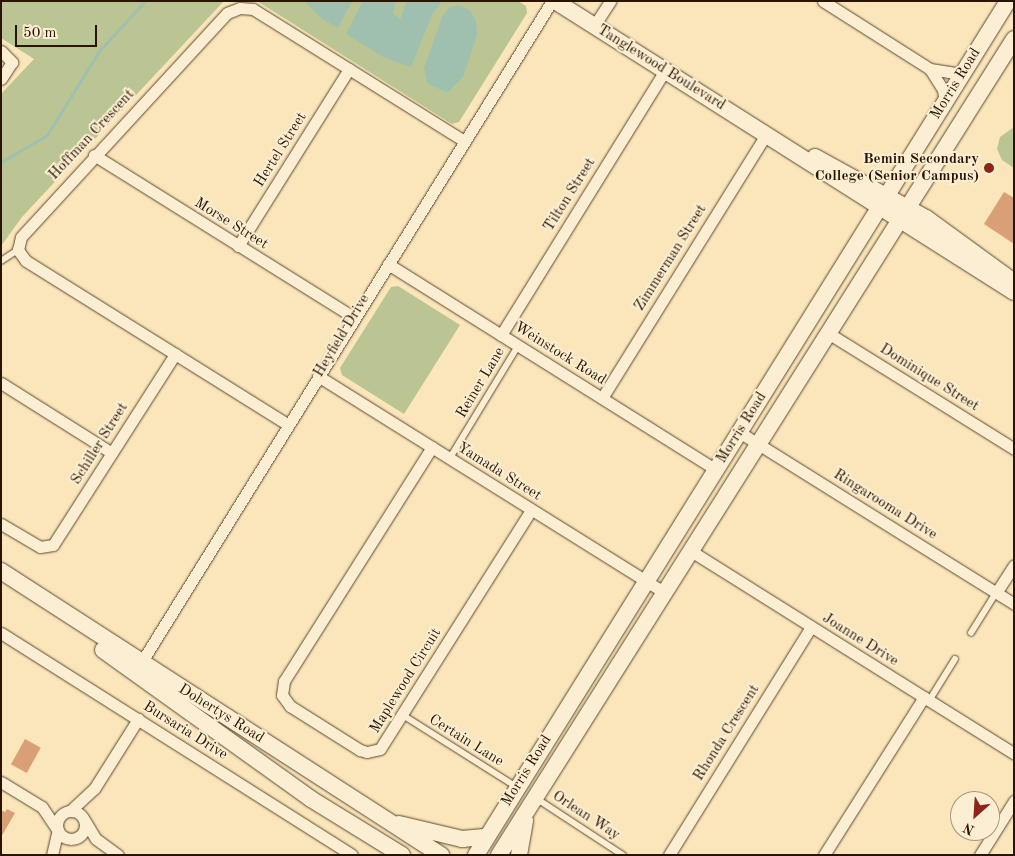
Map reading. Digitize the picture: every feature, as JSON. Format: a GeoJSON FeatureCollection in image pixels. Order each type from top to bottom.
{"type":"FeatureCollection","features":[{"type":"Feature","properties":{"kind":"street","name":"Tanglewood Boulevard"},"geometry":{"type":"LineString","coordinates":[[553,1],[766,135],[882,201],[907,206],[971,248],[1014,282]]}},
{"type":"Feature","properties":{"kind":"street","name":"Heyfield Drive"},"geometry":{"type":"LineString","coordinates":[[138,668],[287,424],[553,1]]}},
{"type":"Feature","properties":{"kind":"street"},"geometry":{"type":"LineString","coordinates":[[594,26],[610,1]]}},
{"type":"Feature","properties":{"kind":"street"},"geometry":{"type":"LineString","coordinates":[[823,1],[930,69],[962,74]]}},
{"type":"Feature","properties":{"kind":"street","name":"Morris Road"},"geometry":{"type":"LineString","coordinates":[[476,855],[1008,1]]}},
{"type":"Feature","properties":{"kind":"street","name":"Hoffman Crescent"},"geometry":{"type":"LineString","coordinates":[[18,250],[18,243],[29,226],[94,155],[234,9],[253,9],[464,141]]}},
{"type":"Feature","properties":{"kind":"street","name":"Morris Road"},"geometry":{"type":"LineString","coordinates":[[499,855],[1014,39]]}},
{"type":"Feature","properties":{"kind":"street"},"geometry":{"type":"LineString","coordinates":[[1,51],[12,62],[1,79]]}},
{"type":"Feature","properties":{"kind":"street","name":"Hertel Street"},"geometry":{"type":"LineString","coordinates":[[238,246],[349,69]]}},
{"type":"Feature","properties":{"kind":"street"},"geometry":{"type":"LineString","coordinates":[[930,69],[943,90],[945,101]]}},
{"type":"Feature","properties":{"kind":"street","name":"Tilton Street"},"geometry":{"type":"LineString","coordinates":[[501,335],[665,71]]}},
{"type":"Feature","properties":{"kind":"street","name":"Zimmerman Street"},"geometry":{"type":"LineString","coordinates":[[602,398],[766,135]]}},
{"type":"Feature","properties":{"kind":"street","name":"Morse Street"},"geometry":{"type":"LineString","coordinates":[[94,155],[353,318]]}},
{"type":"Feature","properties":{"kind":"street","name":"Tanglewood Boulevard"},"geometry":{"type":"LineString","coordinates":[[882,201],[898,220],[1014,292]]}},
{"type":"Feature","properties":{"kind":"street"},"geometry":{"type":"LineString","coordinates":[[18,250],[26,261],[287,424]]}},
{"type":"Feature","properties":{"kind":"street","name":"Weinstock Road"},"geometry":{"type":"LineString","coordinates":[[388,264],[716,470]]}},
{"type":"Feature","properties":{"kind":"street","name":"Dominique Street"},"geometry":{"type":"LineString","coordinates":[[828,333],[1014,449]]}},
{"type":"Feature","properties":{"kind":"street","name":"Schiller Street"},"geometry":{"type":"LineString","coordinates":[[1,524],[33,544],[48,547],[58,540],[175,354]]}},
{"type":"Feature","properties":{"kind":"street","name":"Yamada Street"},"geometry":{"type":"LineString","coordinates":[[318,376],[665,593]]}},
{"type":"Feature","properties":{"kind":"street"},"geometry":{"type":"LineString","coordinates":[[1,383],[112,453]]}},
{"type":"Feature","properties":{"kind":"street","name":"Ringarooma Drive"},"geometry":{"type":"LineString","coordinates":[[739,432],[1014,604]]}},
{"type":"Feature","properties":{"kind":"street","name":"Maplewood Circuit"},"geometry":{"type":"LineString","coordinates":[[432,447],[281,688],[282,695],[290,706],[368,752],[384,745],[532,510]]}},
{"type":"Feature","properties":{"kind":"street","name":"Joanne Drive"},"geometry":{"type":"LineString","coordinates":[[691,551],[1014,754]]}},
{"type":"Feature","properties":{"kind":"street"},"geometry":{"type":"LineString","coordinates":[[996,593],[1014,565]]}},
{"type":"Feature","properties":{"kind":"street","name":"Dohertys Road"},"geometry":{"type":"LineString","coordinates":[[1,572],[138,668],[311,799],[402,855]]}},
{"type":"Feature","properties":{"kind":"street","name":"Rhonda Crescent"},"geometry":{"type":"LineString","coordinates":[[669,855],[811,627]]}},
{"type":"Feature","properties":{"kind":"street","name":"Bursaria Drive"},"geometry":{"type":"LineString","coordinates":[[1,633],[352,855]]}},
{"type":"Feature","properties":{"kind":"street","name":"Dohertys Road"},"geometry":{"type":"LineString","coordinates":[[138,668],[392,822],[441,855]]}},
{"type":"Feature","properties":{"kind":"street"},"geometry":{"type":"LineString","coordinates":[[824,855],[926,699]]}},
{"type":"Feature","properties":{"kind":"street"},"geometry":{"type":"LineString","coordinates":[[53,855],[82,834],[84,820],[94,789],[138,719]]}},
{"type":"Feature","properties":{"kind":"street"},"geometry":{"type":"LineString","coordinates":[[1,782],[48,813],[66,838],[107,848]]}},
{"type":"Feature","properties":{"kind":"street"},"geometry":{"type":"LineString","coordinates":[[53,855],[60,816],[69,811],[94,789]]}},
{"type":"Feature","properties":{"kind":"street"},"geometry":{"type":"LineString","coordinates":[[980,855],[1014,801]]}},
{"type":"Feature","properties":{"kind":"street"},"geometry":{"type":"LineString","coordinates":[[38,805],[76,812],[84,820],[91,833],[107,848],[118,855]]}},
{"type":"Feature","properties":{"kind":"street"},"geometry":{"type":"LineString","coordinates":[[519,855],[525,816]]}},
{"type":"Feature","properties":{"kind":"street"},"geometry":{"type":"LineString","coordinates":[[392,822],[462,839],[487,837]]}},
{"type":"Feature","properties":{"kind":"lane"},"geometry":{"type":"LineString","coordinates":[[1,261],[18,250]]}},
{"type":"Feature","properties":{"kind":"lane","name":"Reiner Lane"},"geometry":{"type":"LineString","coordinates":[[450,458],[518,346]]}},
{"type":"Feature","properties":{"kind":"lane"},"geometry":{"type":"LineString","coordinates":[[971,633],[996,593]]}},
{"type":"Feature","properties":{"kind":"lane"},"geometry":{"type":"LineString","coordinates":[[926,699],[955,659]]}},
{"type":"Feature","properties":{"kind":"lane","name":"Certain Lane"},"geometry":{"type":"LineString","coordinates":[[403,715],[517,787]]}},
{"type":"Feature","properties":{"kind":"lane","name":"Orlean Way"},"geometry":{"type":"LineString","coordinates":[[536,798],[623,855]]}},
{"type":"Feature","properties":{"kind":"green space"},"geometry":{"type":"Polygon","coordinates":[[[1,1],[224,1],[22,217],[1,246],[1,94],[34,59],[1,38],[1,1]]]}},
{"type":"Feature","properties":{"kind":"green space"},"geometry":{"type":"Polygon","coordinates":[[[257,1],[518,1],[526,6],[527,13],[459,122],[452,124],[257,1]]]}},
{"type":"Feature","properties":{"kind":"green space"},"geometry":{"type":"Polygon","coordinates":[[[1014,127],[1014,168],[1002,160],[997,149],[1000,137],[1014,127]]]}},
{"type":"Feature","properties":{"kind":"green space"},"geometry":{"type":"Polygon","coordinates":[[[398,286],[460,325],[404,414],[342,375],[340,368],[391,287],[398,286]]]}},
{"type":"Feature","properties":{"kind":"shaded area"},"geometry":{"type":"Polygon","coordinates":[[[305,1],[352,1],[338,28],[321,18],[305,1]]]}},
{"type":"Feature","properties":{"kind":"shaded area"},"geometry":{"type":"Polygon","coordinates":[[[363,1],[396,1],[393,14],[401,19],[406,1],[442,1],[432,15],[411,67],[385,58],[346,34],[363,1]]]}},
{"type":"Feature","properties":{"kind":"shaded area"},"geometry":{"type":"Polygon","coordinates":[[[458,5],[469,10],[476,20],[477,35],[463,77],[447,93],[427,83],[424,68],[442,17],[448,9],[458,5]]]}},
{"type":"Feature","properties":{"kind":"building"},"geometry":{"type":"Polygon","coordinates":[[[1004,192],[1014,198],[1014,244],[984,224],[1004,192]]]}},
{"type":"Feature","properties":{"kind":"building"},"geometry":{"type":"Polygon","coordinates":[[[25,739],[41,748],[27,773],[11,764],[25,739]]]}},
{"type":"Feature","properties":{"kind":"building"},"geometry":{"type":"Polygon","coordinates":[[[7,809],[15,813],[1,837],[1,810],[5,812],[7,809]]]}},
{"type":"Feature","properties":{"kind":"waterway"},"geometry":{"type":"LineString","coordinates":[[1,162],[47,135],[99,51],[145,1]]}},
{"type":"Feature","properties":{"kind":"place","name":"Bemin Secondary College (Senior Campus)"},"geometry":{"type":"Point","coordinates":[989,168]}}]}
